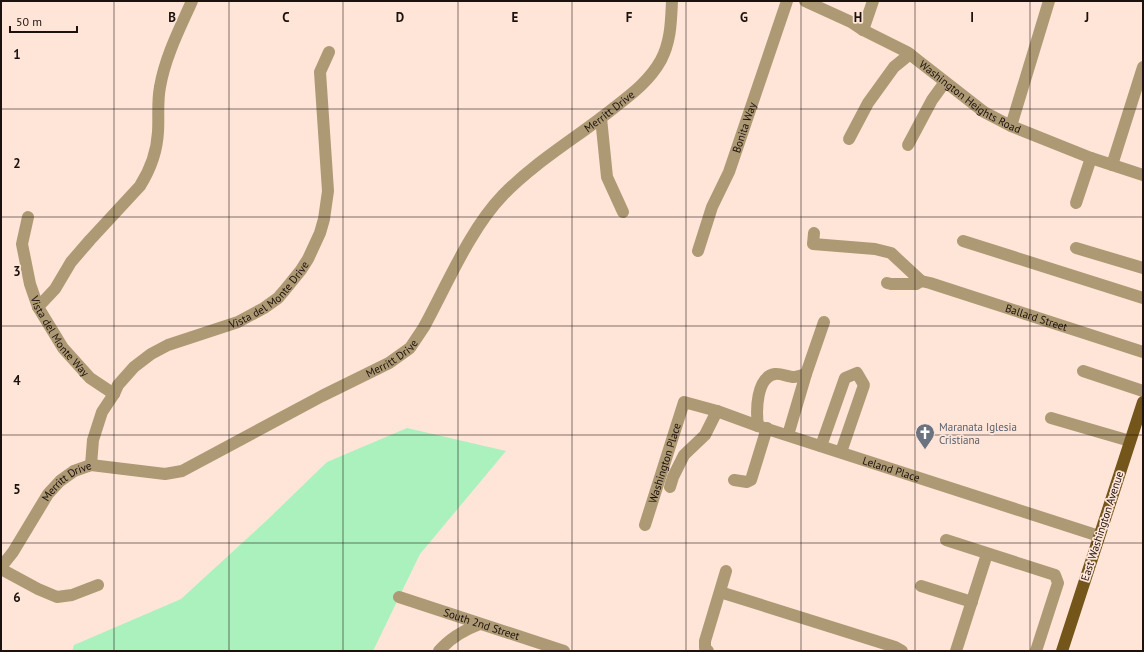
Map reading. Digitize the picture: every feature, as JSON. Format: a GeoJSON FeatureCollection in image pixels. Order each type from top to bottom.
{"type":"FeatureCollection","features":[{"type":"Feature","properties":{"kind":"main road","name":"East Washington Avenue"},"geometry":{"type":"LineString","coordinates":[[1062,651],[1143,402]]}},
{"type":"Feature","properties":{"kind":"street"},"geometry":{"type":"LineString","coordinates":[[38,307],[55,289],[71,262],[140,186],[146,176],[157,143],[157,107],[160,86],[167,60],[192,1]]}},
{"type":"Feature","properties":{"kind":"street","name":"Merritt Drive"},"geometry":{"type":"LineString","coordinates":[[1,568],[13,552],[53,487],[70,474],[91,465],[165,474],[182,471],[397,359],[410,348],[420,334],[473,236],[492,208],[534,168],[642,86],[656,69],[668,40],[672,1]]}},
{"type":"Feature","properties":{"kind":"street","name":"Bonita Way"},"geometry":{"type":"LineString","coordinates":[[698,252],[712,207],[729,172],[787,1]]}},
{"type":"Feature","properties":{"kind":"street","name":"Washington Heights Road"},"geometry":{"type":"LineString","coordinates":[[805,1],[850,22],[910,54],[984,112],[1011,126],[1091,158],[1143,175]]}},
{"type":"Feature","properties":{"kind":"street"},"geometry":{"type":"LineString","coordinates":[[863,30],[873,1]]}},
{"type":"Feature","properties":{"kind":"street"},"geometry":{"type":"LineString","coordinates":[[1011,126],[1049,1]]}},
{"type":"Feature","properties":{"kind":"street","name":"Vista del Monte Drive"},"geometry":{"type":"LineString","coordinates":[[91,465],[93,440],[102,412],[118,385],[126,376],[147,357],[168,345],[238,322],[264,308],[278,298],[301,270],[311,253],[318,237],[327,205],[328,191],[320,72],[329,52]]}},
{"type":"Feature","properties":{"kind":"street"},"geometry":{"type":"LineString","coordinates":[[849,139],[868,102],[894,67],[910,54]]}},
{"type":"Feature","properties":{"kind":"street"},"geometry":{"type":"LineString","coordinates":[[1112,165],[1138,100],[1143,67]]}},
{"type":"Feature","properties":{"kind":"street"},"geometry":{"type":"LineString","coordinates":[[908,144],[932,100],[945,82]]}},
{"type":"Feature","properties":{"kind":"street"},"geometry":{"type":"LineString","coordinates":[[601,118],[607,177],[623,212]]}},
{"type":"Feature","properties":{"kind":"street"},"geometry":{"type":"LineString","coordinates":[[1076,203],[1091,158]]}},
{"type":"Feature","properties":{"kind":"street","name":"Vista del Monte Way"},"geometry":{"type":"LineString","coordinates":[[28,217],[22,244],[30,284],[38,307],[63,348],[90,378],[114,394]]}},
{"type":"Feature","properties":{"kind":"street"},"geometry":{"type":"LineString","coordinates":[[814,233],[813,244],[875,249],[890,253],[925,282]]}},
{"type":"Feature","properties":{"kind":"street"},"geometry":{"type":"LineString","coordinates":[[963,241],[1143,298]]}},
{"type":"Feature","properties":{"kind":"street"},"geometry":{"type":"LineString","coordinates":[[1076,248],[1143,268]]}},
{"type":"Feature","properties":{"kind":"street"},"geometry":{"type":"LineString","coordinates":[[887,283],[916,284],[925,282]]}},
{"type":"Feature","properties":{"kind":"street","name":"Ballard Street"},"geometry":{"type":"LineString","coordinates":[[925,282],[1143,352]]}},
{"type":"Feature","properties":{"kind":"street"},"geometry":{"type":"LineString","coordinates":[[788,435],[806,374],[824,322]]}},
{"type":"Feature","properties":{"kind":"street"},"geometry":{"type":"LineString","coordinates":[[1083,371],[1143,391]]}},
{"type":"Feature","properties":{"kind":"street"},"geometry":{"type":"LineString","coordinates":[[822,446],[845,378],[857,373],[864,385],[841,452]]}},
{"type":"Feature","properties":{"kind":"street"},"geometry":{"type":"LineString","coordinates":[[734,480],[747,482],[751,480],[762,427],[756,406],[763,381],[769,376],[777,374],[794,377],[806,374]]}},
{"type":"Feature","properties":{"kind":"street","name":"Leland Place"},"geometry":{"type":"LineString","coordinates":[[684,402],[717,411],[762,427],[1099,536]]}},
{"type":"Feature","properties":{"kind":"street","name":"Washington Place"},"geometry":{"type":"LineString","coordinates":[[645,525],[684,402]]}},
{"type":"Feature","properties":{"kind":"street"},"geometry":{"type":"LineString","coordinates":[[670,487],[673,477],[684,455],[704,435],[717,411]]}},
{"type":"Feature","properties":{"kind":"street"},"geometry":{"type":"LineString","coordinates":[[1051,418],[1130,441]]}},
{"type":"Feature","properties":{"kind":"street"},"geometry":{"type":"LineString","coordinates":[[946,540],[1055,575],[1058,583],[1036,651]]}},
{"type":"Feature","properties":{"kind":"street"},"geometry":{"type":"LineString","coordinates":[[956,651],[987,554]]}},
{"type":"Feature","properties":{"kind":"street"},"geometry":{"type":"LineString","coordinates":[[1,568],[38,589],[57,597],[72,595],[98,585]]}},
{"type":"Feature","properties":{"kind":"street"},"geometry":{"type":"LineString","coordinates":[[708,651],[705,648],[705,641],[726,571]]}},
{"type":"Feature","properties":{"kind":"street"},"geometry":{"type":"LineString","coordinates":[[921,586],[972,602]]}},
{"type":"Feature","properties":{"kind":"street"},"geometry":{"type":"LineString","coordinates":[[720,592],[902,651]]}},
{"type":"Feature","properties":{"kind":"street","name":"South 2nd Street"},"geometry":{"type":"LineString","coordinates":[[399,598],[564,651]]}},
{"type":"Feature","properties":{"kind":"street"},"geometry":{"type":"LineString","coordinates":[[439,651],[460,632],[480,624]]}},
{"type":"Feature","properties":{"kind":"green space"},"geometry":{"type":"Polygon","coordinates":[[[407,428],[506,451],[420,554],[373,651],[72,651],[74,645],[181,599],[265,522],[327,462],[407,428]]]}},
{"type":"Feature","properties":{"kind":"place","name":"Maranata Iglesia Cristiana"},"geometry":{"type":"Point","coordinates":[925,450]}}]}
